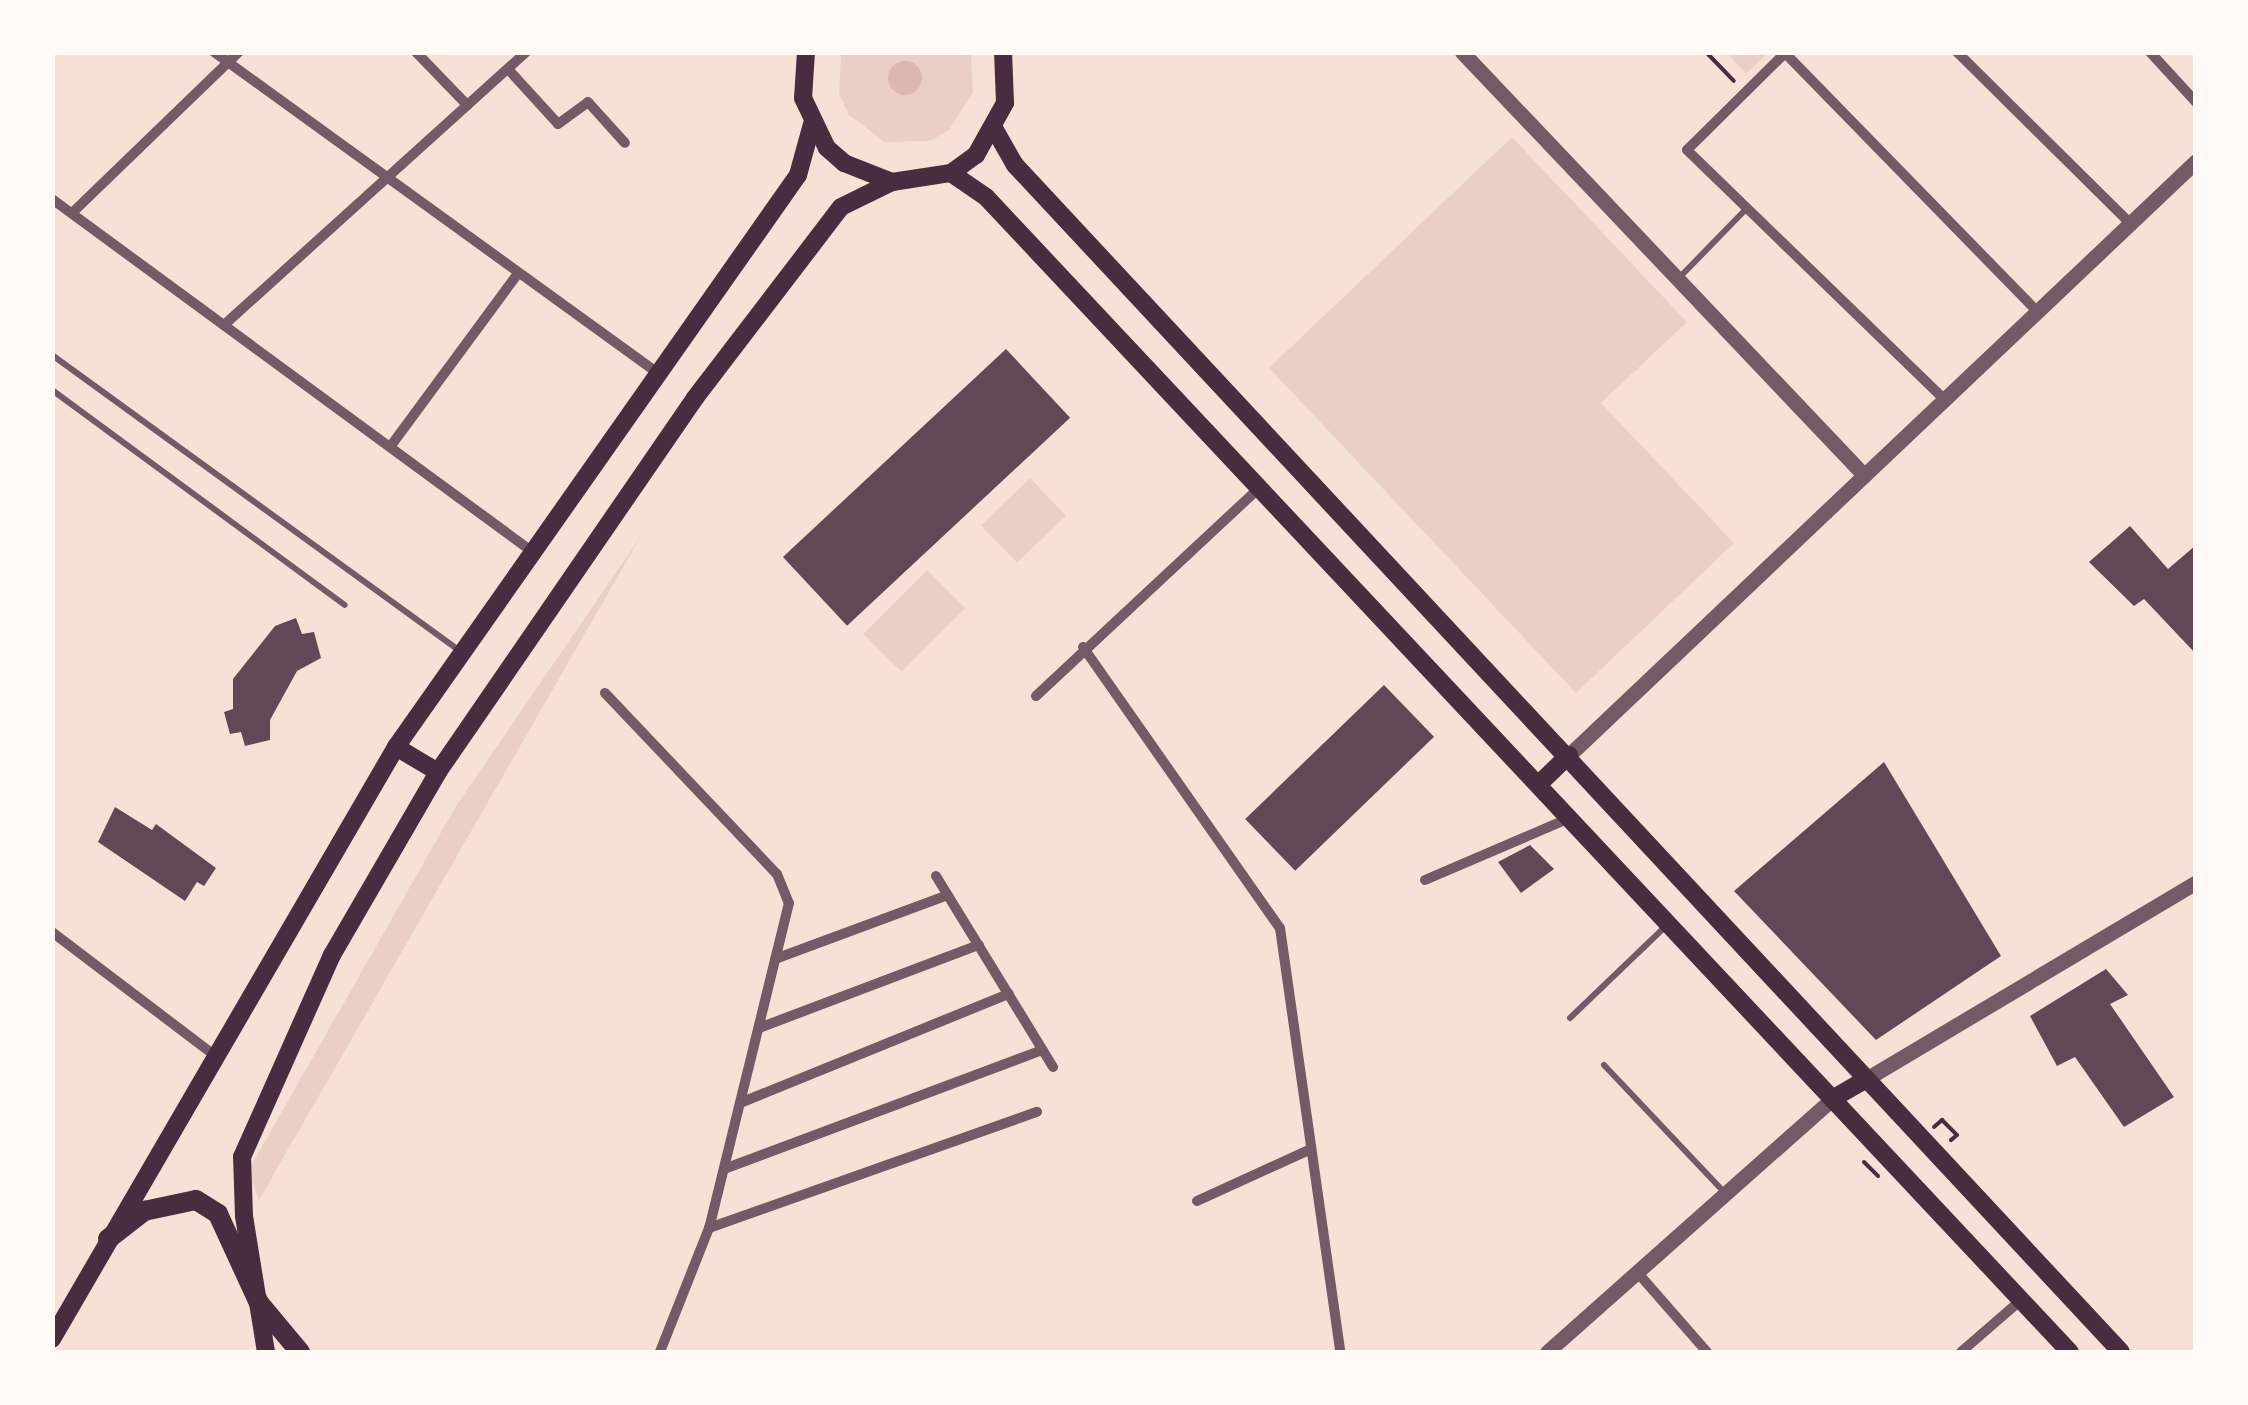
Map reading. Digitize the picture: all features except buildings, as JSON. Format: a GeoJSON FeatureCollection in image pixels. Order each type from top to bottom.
{"type":"FeatureCollection","features":[{"type":"Feature","properties":{"kind":"main road"},"geometry":{"type":"LineString","coordinates":[[806,52],[803,98],[812,124],[844,163],[892,182]]}},
{"type":"Feature","properties":{"kind":"main road"},"geometry":{"type":"LineString","coordinates":[[266,1352],[244,1216],[242,1158],[332,956],[438,772],[695,398],[841,207],[892,182],[951,172],[995,130],[1006,102],[1003,52]]}},
{"type":"Feature","properties":{"kind":"main road"},"geometry":{"type":"LineString","coordinates":[[52,1339],[213,1054],[396,748],[655,371],[798,175],[812,124]]}},
{"type":"Feature","properties":{"kind":"main road"},"geometry":{"type":"LineString","coordinates":[[995,130],[1014,165],[1569,755],[2121,1352]]}},
{"type":"Feature","properties":{"kind":"main road"},"geometry":{"type":"LineString","coordinates":[[951,172],[986,196],[1541,782],[1668,924],[2070,1352]]}},
{"type":"Feature","properties":{"kind":"main road"},"geometry":{"type":"LineString","coordinates":[[396,748],[438,772]]}},
{"type":"Feature","properties":{"kind":"main road"},"geometry":{"type":"LineString","coordinates":[[1541,782],[1569,755]]}},
{"type":"Feature","properties":{"kind":"main road"},"geometry":{"type":"LineString","coordinates":[[1832,1099],[1866,1078]]}},
{"type":"Feature","properties":{"kind":"main road"},"geometry":{"type":"LineString","coordinates":[[108,1238],[144,1211],[196,1200],[218,1214],[233,1239],[259,1303],[300,1352]]}},
{"type":"Feature","properties":{"kind":"street"},"geometry":{"type":"LineString","coordinates":[[214,52],[385,180],[655,371]]}},
{"type":"Feature","properties":{"kind":"street"},"geometry":{"type":"LineString","coordinates":[[72,213],[238,52]]}},
{"type":"Feature","properties":{"kind":"street"},"geometry":{"type":"LineString","coordinates":[[416,52],[467,106]]}},
{"type":"Feature","properties":{"kind":"street"},"geometry":{"type":"LineString","coordinates":[[224,325],[526,52]]}},
{"type":"Feature","properties":{"kind":"street"},"geometry":{"type":"LineString","coordinates":[[1462,52],[1864,475]]}},
{"type":"Feature","properties":{"kind":"street"},"geometry":{"type":"LineString","coordinates":[[1957,52],[2130,223]]}},
{"type":"Feature","properties":{"kind":"street"},"geometry":{"type":"LineString","coordinates":[[2150,52],[2196,102]]}},
{"type":"Feature","properties":{"kind":"street"},"geometry":{"type":"LineString","coordinates":[[1944,399],[1686,150],[1786,53],[2037,311]]}},
{"type":"Feature","properties":{"kind":"street"},"geometry":{"type":"LineString","coordinates":[[508,69],[558,124],[588,102],[625,143]]}},
{"type":"Feature","properties":{"kind":"street"},"geometry":{"type":"LineString","coordinates":[[1569,755],[2196,161]]}},
{"type":"Feature","properties":{"kind":"street"},"geometry":{"type":"LineString","coordinates":[[52,199],[530,550]]}},
{"type":"Feature","properties":{"kind":"street"},"geometry":{"type":"LineString","coordinates":[[390,447],[518,275]]}},
{"type":"Feature","properties":{"kind":"street"},"geometry":{"type":"LineString","coordinates":[[1036,696],[1083,647],[1260,486]]}},
{"type":"Feature","properties":{"kind":"street"},"geometry":{"type":"LineString","coordinates":[[1083,647],[1280,928],[1340,1352]]}},
{"type":"Feature","properties":{"kind":"street"},"geometry":{"type":"LineString","coordinates":[[605,693],[777,874],[789,903],[710,1228],[660,1352]]}},
{"type":"Feature","properties":{"kind":"street"},"geometry":{"type":"LineString","coordinates":[[1425,880],[1572,816]]}},
{"type":"Feature","properties":{"kind":"street"},"geometry":{"type":"LineString","coordinates":[[936,876],[1054,1067]]}},
{"type":"Feature","properties":{"kind":"street"},"geometry":{"type":"LineString","coordinates":[[1866,1078],[2196,882]]}},
{"type":"Feature","properties":{"kind":"street"},"geometry":{"type":"LineString","coordinates":[[775,959],[948,895]]}},
{"type":"Feature","properties":{"kind":"street"},"geometry":{"type":"LineString","coordinates":[[52,932],[213,1054]]}},
{"type":"Feature","properties":{"kind":"street"},"geometry":{"type":"LineString","coordinates":[[758,1028],[979,945]]}},
{"type":"Feature","properties":{"kind":"street"},"geometry":{"type":"LineString","coordinates":[[740,1103],[1009,994]]}},
{"type":"Feature","properties":{"kind":"street"},"geometry":{"type":"LineString","coordinates":[[724,1169],[1043,1050]]}},
{"type":"Feature","properties":{"kind":"street"},"geometry":{"type":"LineString","coordinates":[[1547,1352],[1832,1099]]}},
{"type":"Feature","properties":{"kind":"street"},"geometry":{"type":"LineString","coordinates":[[710,1228],[1037,1112]]}},
{"type":"Feature","properties":{"kind":"street"},"geometry":{"type":"LineString","coordinates":[[1197,1201],[1312,1149]]}},
{"type":"Feature","properties":{"kind":"street"},"geometry":{"type":"LineString","coordinates":[[1637,1272],[1707,1352]]}},
{"type":"Feature","properties":{"kind":"street"},"geometry":{"type":"LineString","coordinates":[[1961,1352],[2020,1300]]}},
{"type":"Feature","properties":{"kind":"lane"},"geometry":{"type":"LineString","coordinates":[[1676,280],[1747,208]]}},
{"type":"Feature","properties":{"kind":"lane"},"geometry":{"type":"LineString","coordinates":[[52,355],[461,651]]}},
{"type":"Feature","properties":{"kind":"lane"},"geometry":{"type":"LineString","coordinates":[[52,390],[345,604]]}},
{"type":"Feature","properties":{"kind":"lane"},"geometry":{"type":"LineString","coordinates":[[1570,1018],[1668,924]]}},
{"type":"Feature","properties":{"kind":"lane"},"geometry":{"type":"LineString","coordinates":[[1604,1065],[1726,1193]]}},
{"type":"Feature","properties":{"kind":"path"},"geometry":{"type":"LineString","coordinates":[[1706,52],[1745,92]]}},
{"type":"Feature","properties":{"kind":"shaded area"},"geometry":{"type":"Polygon","coordinates":[[[841,52],[971,53],[973,93],[949,130],[930,141],[885,142],[849,115],[839,94],[841,52]]]}},
{"type":"Feature","properties":{"kind":"shaded area"},"geometry":{"type":"Polygon","coordinates":[[[1727,53],[1768,53],[1746,74],[1727,53]]]}},
{"type":"Feature","properties":{"kind":"shaded area"},"geometry":{"type":"Polygon","coordinates":[[[905,61],[917,66],[922,78],[917,90],[905,95],[893,90],[888,78],[893,66],[905,61]]]}},
{"type":"Feature","properties":{"kind":"shaded area"},"geometry":{"type":"Polygon","coordinates":[[[1512,137],[1687,322],[1601,403],[1734,543],[1576,693],[1269,368],[1512,137]]]}},
{"type":"Feature","properties":{"kind":"shaded area"},"geometry":{"type":"Polygon","coordinates":[[[1030,478],[1066,515],[1017,563],[981,525],[1030,478]]]}},
{"type":"Feature","properties":{"kind":"shaded area"},"geometry":{"type":"Polygon","coordinates":[[[641,536],[259,1200],[248,1171],[456,806],[641,536]]]}},
{"type":"Feature","properties":{"kind":"shaded area"},"geometry":{"type":"Polygon","coordinates":[[[927,570],[965,608],[902,672],[863,634],[927,570]]]}}]}
